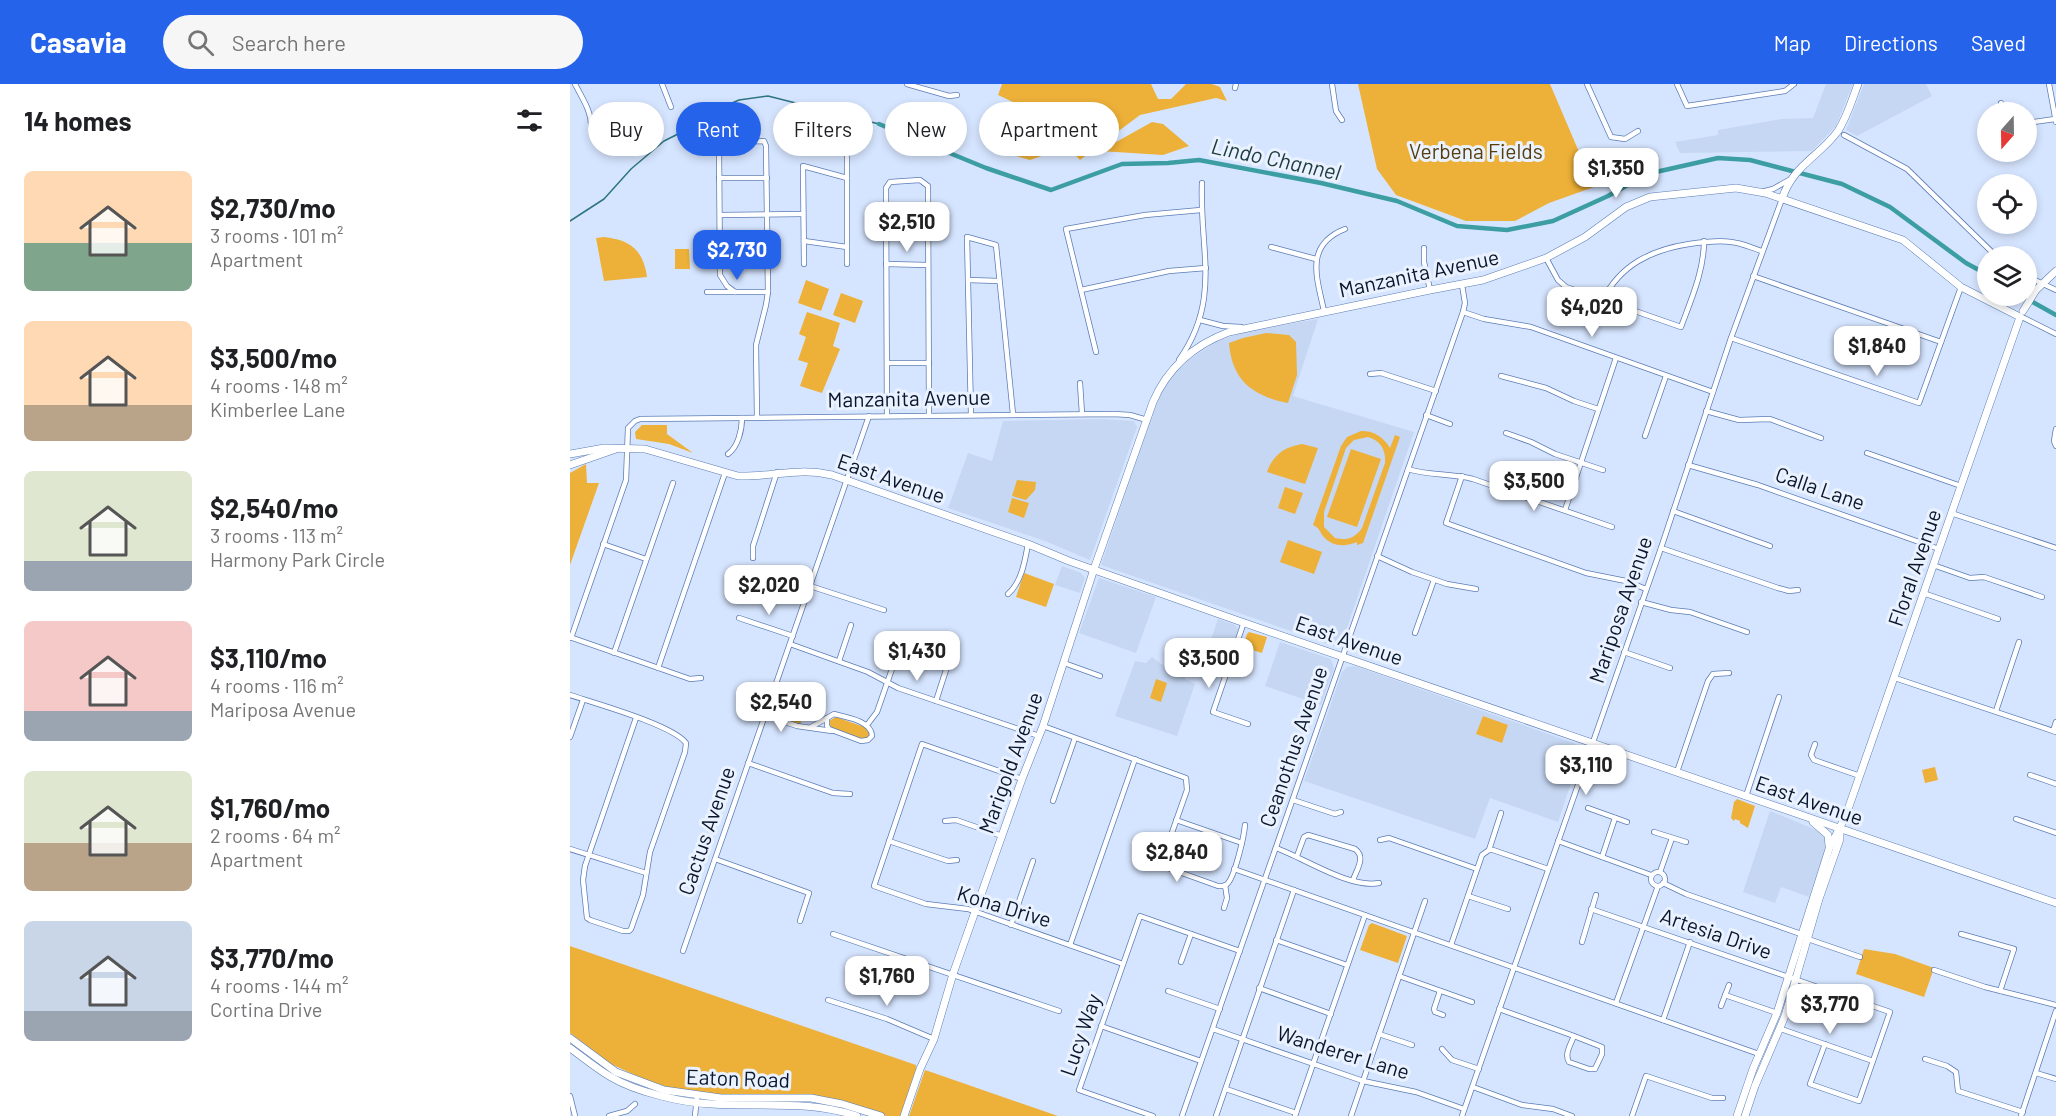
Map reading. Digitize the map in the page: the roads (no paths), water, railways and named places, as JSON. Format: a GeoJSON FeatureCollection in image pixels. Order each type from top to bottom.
{"type":"FeatureCollection","features":[{"type":"Feature","properties":{"kind":"street"},"geometry":{"type":"LineString","coordinates":[[575,84],[588,110]]}},
{"type":"Feature","properties":{"kind":"street"},"geometry":{"type":"LineString","coordinates":[[662,84],[671,107]]}},
{"type":"Feature","properties":{"kind":"street"},"geometry":{"type":"LineString","coordinates":[[907,84],[950,96],[957,95]]}},
{"type":"Feature","properties":{"kind":"street"},"geometry":{"type":"LineString","coordinates":[[1332,84],[1336,111],[1342,120]]}},
{"type":"Feature","properties":{"kind":"street"},"geometry":{"type":"LineString","coordinates":[[1587,84],[1611,137],[1625,139],[1638,131]]}},
{"type":"Feature","properties":{"kind":"street"},"geometry":{"type":"LineString","coordinates":[[1677,84],[1687,106],[1785,92],[1794,84]]}},
{"type":"Feature","properties":{"kind":"street"},"geometry":{"type":"LineString","coordinates":[[1858,84],[1840,134],[1907,169],[1986,246]]}},
{"type":"Feature","properties":{"kind":"street"},"geometry":{"type":"LineString","coordinates":[[2037,122],[2056,120],[2049,84]]}},
{"type":"Feature","properties":{"kind":"street","name":"Mariposa Avenue"},"geometry":{"type":"LineString","coordinates":[[1462,1116],[1731,338],[1789,180],[1814,154],[1840,134]]}},
{"type":"Feature","properties":{"kind":"street"},"geometry":{"type":"LineString","coordinates":[[735,292],[722,281],[720,144],[764,141],[767,178],[768,292],[756,345],[757,417]]}},
{"type":"Feature","properties":{"kind":"street"},"geometry":{"type":"LineString","coordinates":[[847,157],[847,264]]}},
{"type":"Feature","properties":{"kind":"street"},"geometry":{"type":"LineString","coordinates":[[804,264],[803,166],[847,178]]}},
{"type":"Feature","properties":{"kind":"street"},"geometry":{"type":"LineString","coordinates":[[719,178],[767,178]]}},
{"type":"Feature","properties":{"kind":"street"},"geometry":{"type":"LineString","coordinates":[[887,416],[886,188],[890,182],[920,180],[928,186],[929,415]]}},
{"type":"Feature","properties":{"kind":"street"},"geometry":{"type":"LineString","coordinates":[[1761,192],[1773,189],[1789,180]]}},
{"type":"Feature","properties":{"kind":"street"},"geometry":{"type":"LineString","coordinates":[[1177,363],[1200,320],[1206,286],[1201,210],[1202,183]]}},
{"type":"Feature","properties":{"kind":"street","name":"Manzanita Avenue"},"geometry":{"type":"LineString","coordinates":[[627,448],[628,428],[635,421],[646,418],[1122,414],[1147,420],[1159,388],[1177,363],[1201,344],[1216,337],[1246,327],[1462,285],[1505,273],[1546,258],[1585,237],[1626,207],[1650,197],[1723,188],[1761,192],[1903,240],[1961,287],[2022,314],[2056,334]]}},
{"type":"Feature","properties":{"kind":"street"},"geometry":{"type":"LineString","coordinates":[[1096,352],[1066,229],[1145,215],[1201,210]]}},
{"type":"Feature","properties":{"kind":"street"},"geometry":{"type":"LineString","coordinates":[[720,215],[803,214]]}},
{"type":"Feature","properties":{"kind":"street"},"geometry":{"type":"LineString","coordinates":[[1324,311],[1316,272],[1316,259],[1328,238],[1345,229]]}},
{"type":"Feature","properties":{"kind":"street"},"geometry":{"type":"LineString","coordinates":[[971,415],[967,237],[996,245],[1012,414]]}},
{"type":"Feature","properties":{"kind":"street"},"geometry":{"type":"LineString","coordinates":[[804,240],[847,247]]}},
{"type":"Feature","properties":{"kind":"street"},"geometry":{"type":"LineString","coordinates":[[1603,300],[1609,287],[1638,260],[1667,247],[1704,242],[1733,242],[1762,251]]}},
{"type":"Feature","properties":{"kind":"street"},"geometry":{"type":"LineString","coordinates":[[1546,258],[1558,280],[1566,287],[1681,327],[1700,274],[1704,242]]}},
{"type":"Feature","properties":{"kind":"street"},"geometry":{"type":"LineString","coordinates":[[1271,247],[1316,259]]}},
{"type":"Feature","properties":{"kind":"street"},"geometry":{"type":"LineString","coordinates":[[1425,248],[1424,262],[1430,290]]}},
{"type":"Feature","properties":{"kind":"street"},"geometry":{"type":"LineString","coordinates":[[720,252],[767,251]]}},
{"type":"Feature","properties":{"kind":"street"},"geometry":{"type":"LineString","coordinates":[[886,264],[928,264]]}},
{"type":"Feature","properties":{"kind":"street"},"geometry":{"type":"LineString","coordinates":[[1082,290],[1169,270],[1206,268]]}},
{"type":"Feature","properties":{"kind":"street","name":"Floral Avenue"},"geometry":{"type":"LineString","coordinates":[[1745,1116],[1797,980],[1804,937],[1829,849],[1840,830],[1860,776],[2022,314],[2039,287],[2056,271]]}},
{"type":"Feature","properties":{"kind":"street"},"geometry":{"type":"LineString","coordinates":[[1753,276],[1941,342]]}},
{"type":"Feature","properties":{"kind":"street"},"geometry":{"type":"LineString","coordinates":[[968,280],[999,281]]}},
{"type":"Feature","properties":{"kind":"street","name":"Ceanothus Avenue"},"geometry":{"type":"LineString","coordinates":[[1182,1116],[1463,312],[1465,303],[1462,285]]}},
{"type":"Feature","properties":{"kind":"street"},"geometry":{"type":"LineString","coordinates":[[1731,338],[1919,404],[1961,287]]}},
{"type":"Feature","properties":{"kind":"street"},"geometry":{"type":"LineString","coordinates":[[2039,287],[2056,290]]}},
{"type":"Feature","properties":{"kind":"street"},"geometry":{"type":"LineString","coordinates":[[707,292],[768,292]]}},
{"type":"Feature","properties":{"kind":"street"},"geometry":{"type":"LineString","coordinates":[[1463,312],[1484,319],[1531,327],[1713,392]]}},
{"type":"Feature","properties":{"kind":"street"},"geometry":{"type":"LineString","coordinates":[[1200,320],[1223,326],[1246,327]]}},
{"type":"Feature","properties":{"kind":"street"},"geometry":{"type":"LineString","coordinates":[[1565,510],[1617,358]]}},
{"type":"Feature","properties":{"kind":"street"},"geometry":{"type":"LineString","coordinates":[[887,363],[929,363]]}},
{"type":"Feature","properties":{"kind":"street"},"geometry":{"type":"LineString","coordinates":[[1370,374],[1381,373],[1436,391]]}},
{"type":"Feature","properties":{"kind":"street"},"geometry":{"type":"LineString","coordinates":[[1502,376],[1546,388],[1599,409]]}},
{"type":"Feature","properties":{"kind":"street"},"geometry":{"type":"LineString","coordinates":[[1645,436],[1666,376]]}},
{"type":"Feature","properties":{"kind":"street"},"geometry":{"type":"LineString","coordinates":[[1080,383],[1082,414]]}},
{"type":"Feature","properties":{"kind":"street"},"geometry":{"type":"LineString","coordinates":[[1706,411],[1739,420],[1770,419],[1821,438]]}},
{"type":"Feature","properties":{"kind":"street"},"geometry":{"type":"LineString","coordinates":[[1426,415],[1450,424]]}},
{"type":"Feature","properties":{"kind":"street","name":"Cactus Avenue"},"geometry":{"type":"LineString","coordinates":[[682,951],[869,416]]}},
{"type":"Feature","properties":{"kind":"street"},"geometry":{"type":"LineString","coordinates":[[728,454],[734,450],[742,418]]}},
{"type":"Feature","properties":{"kind":"street","name":"Marigold Avenue"},"geometry":{"type":"LineString","coordinates":[[904,1116],[934,1039],[953,974],[1043,726],[1094,569],[1147,420]]}},
{"type":"Feature","properties":{"kind":"street"},"geometry":{"type":"LineString","coordinates":[[2056,429],[2054,441],[2056,446]]}},
{"type":"Feature","properties":{"kind":"street"},"geometry":{"type":"LineString","coordinates":[[1506,433],[1555,454],[1603,470]]}},
{"type":"Feature","properties":{"kind":"street","name":"East Avenue"},"geometry":{"type":"LineString","coordinates":[[570,454],[604,448],[616,450]]}},
{"type":"Feature","properties":{"kind":"street"},"geometry":{"type":"LineString","coordinates":[[627,448],[626,480],[570,638],[690,679],[701,678]]}},
{"type":"Feature","properties":{"kind":"street","name":"East Avenue"},"geometry":{"type":"LineString","coordinates":[[570,465],[627,448],[656,451],[725,473],[751,476],[777,472],[817,472],[846,480],[1244,622],[2056,903]]}},
{"type":"Feature","properties":{"kind":"street"},"geometry":{"type":"LineString","coordinates":[[1867,453],[1961,486]]}},
{"type":"Feature","properties":{"kind":"street","name":"Calla Lane"},"geometry":{"type":"LineString","coordinates":[[1688,465],[1758,485],[1939,549]]}},
{"type":"Feature","properties":{"kind":"street"},"geometry":{"type":"LineString","coordinates":[[1408,469],[1428,475],[1462,476],[1612,527]]}},
{"type":"Feature","properties":{"kind":"street"},"geometry":{"type":"LineString","coordinates":[[753,558],[753,546],[777,472]]}},
{"type":"Feature","properties":{"kind":"street"},"geometry":{"type":"LineString","coordinates":[[658,668],[725,473]]}},
{"type":"Feature","properties":{"kind":"street"},"geometry":{"type":"LineString","coordinates":[[1462,476],[1446,524],[1586,573],[1626,581],[1646,589]]}},
{"type":"Feature","properties":{"kind":"street"},"geometry":{"type":"LineString","coordinates":[[614,653],[673,483]]}},
{"type":"Feature","properties":{"kind":"street"},"geometry":{"type":"LineString","coordinates":[[1673,511],[1770,546]]}},
{"type":"Feature","properties":{"kind":"street"},"geometry":{"type":"LineString","coordinates":[[1951,513],[2056,548]]}},
{"type":"Feature","properties":{"kind":"street"},"geometry":{"type":"LineString","coordinates":[[603,544],[646,559]]}},
{"type":"Feature","properties":{"kind":"street"},"geometry":{"type":"LineString","coordinates":[[1008,594],[1016,585],[1022,571],[1028,544]]}},
{"type":"Feature","properties":{"kind":"street"},"geometry":{"type":"LineString","coordinates":[[1660,548],[1778,588],[1789,591],[1798,590]]}},
{"type":"Feature","properties":{"kind":"street"},"geometry":{"type":"LineString","coordinates":[[1377,556],[1434,580],[1459,587],[1476,588]]}},
{"type":"Feature","properties":{"kind":"street"},"geometry":{"type":"LineString","coordinates":[[1933,565],[1970,578],[1984,577],[2042,597]]}},
{"type":"Feature","properties":{"kind":"street"},"geometry":{"type":"LineString","coordinates":[[1415,633],[1434,580]]}},
{"type":"Feature","properties":{"kind":"street"},"geometry":{"type":"LineString","coordinates":[[810,586],[884,610]]}},
{"type":"Feature","properties":{"kind":"street"},"geometry":{"type":"LineString","coordinates":[[1923,593],[1998,619]]}},
{"type":"Feature","properties":{"kind":"street"},"geometry":{"type":"LineString","coordinates":[[1641,602],[1671,610],[1690,612],[1747,632]]}},
{"type":"Feature","properties":{"kind":"street"},"geometry":{"type":"LineString","coordinates":[[739,618],[793,636]]}},
{"type":"Feature","properties":{"kind":"street"},"geometry":{"type":"LineString","coordinates":[[1244,622],[1213,712],[1248,724]]}},
{"type":"Feature","properties":{"kind":"street"},"geometry":{"type":"LineString","coordinates":[[838,662],[851,625]]}},
{"type":"Feature","properties":{"kind":"street"},"geometry":{"type":"LineString","coordinates":[[1996,711],[2019,642]]}},
{"type":"Feature","properties":{"kind":"street"},"geometry":{"type":"LineString","coordinates":[[867,725],[875,717],[901,643]]}},
{"type":"Feature","properties":{"kind":"street"},"geometry":{"type":"LineString","coordinates":[[790,644],[877,676],[888,683],[936,701],[1039,736]]}},
{"type":"Feature","properties":{"kind":"street"},"geometry":{"type":"LineString","coordinates":[[1624,652],[1670,668]]}},
{"type":"Feature","properties":{"kind":"street"},"geometry":{"type":"LineString","coordinates":[[1064,663],[1100,676]]}},
{"type":"Feature","properties":{"kind":"street"},"geometry":{"type":"LineString","coordinates":[[936,701],[946,670]]}},
{"type":"Feature","properties":{"kind":"street"},"geometry":{"type":"LineString","coordinates":[[1677,772],[1710,677],[1716,673],[1729,673]]}},
{"type":"Feature","properties":{"kind":"street"},"geometry":{"type":"LineString","coordinates":[[1894,678],[2054,732],[2056,722]]}},
{"type":"Feature","properties":{"kind":"street"},"geometry":{"type":"LineString","coordinates":[[570,695],[636,718],[659,727],[684,740],[686,746],[650,852],[643,895],[629,931],[619,931],[588,918],[583,880],[589,854],[636,718]]}},
{"type":"Feature","properties":{"kind":"street"},"geometry":{"type":"LineString","coordinates":[[1746,796],[1779,697]]}},
{"type":"Feature","properties":{"kind":"street"},"geometry":{"type":"LineString","coordinates":[[570,737],[583,700]]}},
{"type":"Feature","properties":{"kind":"street"},"geometry":{"type":"LineString","coordinates":[[765,715],[804,728],[833,732],[864,741],[870,738],[872,733],[867,725],[834,714],[816,725],[804,728]]}},
{"type":"Feature","properties":{"kind":"street"},"geometry":{"type":"LineString","coordinates":[[827,718],[827,726],[833,732]]}},
{"type":"Feature","properties":{"kind":"street"},"geometry":{"type":"LineString","coordinates":[[1043,726],[1183,776],[1188,782],[1163,858],[1165,867],[1218,886],[1225,885]]}},
{"type":"Feature","properties":{"kind":"street"},"geometry":{"type":"LineString","coordinates":[[1053,801],[1075,738]]}},
{"type":"Feature","properties":{"kind":"street"},"geometry":{"type":"LineString","coordinates":[[957,861],[948,861],[889,842],[922,744],[1022,779]]}},
{"type":"Feature","properties":{"kind":"street"},"geometry":{"type":"LineString","coordinates":[[1815,744],[1811,755],[1814,760],[1860,776]]}},
{"type":"Feature","properties":{"kind":"street"},"geometry":{"type":"LineString","coordinates":[[1070,945],[1135,759]]}},
{"type":"Feature","properties":{"kind":"street"},"geometry":{"type":"LineString","coordinates":[[748,763],[833,793],[850,794]]}},
{"type":"Feature","properties":{"kind":"street"},"geometry":{"type":"LineString","coordinates":[[2030,775],[2056,784]]}},
{"type":"Feature","properties":{"kind":"street"},"geometry":{"type":"LineString","coordinates":[[1293,800],[1335,814],[1341,812]]}},
{"type":"Feature","properties":{"kind":"street"},"geometry":{"type":"LineString","coordinates":[[1588,808],[1627,822]]}},
{"type":"Feature","properties":{"kind":"street"},"geometry":{"type":"LineString","coordinates":[[1451,945],[1482,855],[1489,849],[1501,813]]}},
{"type":"Feature","properties":{"kind":"street"},"geometry":{"type":"LineString","coordinates":[[1602,857],[1616,818]]}},
{"type":"Feature","properties":{"kind":"street"},"geometry":{"type":"LineString","coordinates":[[1810,819],[1828,835],[1829,849]]}},
{"type":"Feature","properties":{"kind":"street"},"geometry":{"type":"LineString","coordinates":[[2016,819],[2056,833]]}},
{"type":"Feature","properties":{"kind":"street"},"geometry":{"type":"LineString","coordinates":[[945,821],[956,820],[1002,836]]}},
{"type":"Feature","properties":{"kind":"street"},"geometry":{"type":"LineString","coordinates":[[1176,820],[1242,843]]}},
{"type":"Feature","properties":{"kind":"street"},"geometry":{"type":"LineString","coordinates":[[1224,908],[1227,898],[1225,885],[1234,869],[1245,825]]}},
{"type":"Feature","properties":{"kind":"street","name":"Floral Avenue"},"geometry":{"type":"LineString","coordinates":[[1737,1116],[1777,1013],[1788,977],[1840,838],[1840,830]]}},
{"type":"Feature","properties":{"kind":"street"},"geometry":{"type":"LineString","coordinates":[[1654,832],[1686,842]]}},
{"type":"Feature","properties":{"kind":"street"},"geometry":{"type":"LineString","coordinates":[[1298,856],[1304,837],[1308,835],[1355,849],[1361,857],[1353,880]]}},
{"type":"Feature","properties":{"kind":"street"},"geometry":{"type":"LineString","coordinates":[[1380,840],[1389,838],[1477,869]]}},
{"type":"Feature","properties":{"kind":"street"},"geometry":{"type":"LineString","coordinates":[[1660,872],[1672,838]]}},
{"type":"Feature","properties":{"kind":"street","name":"Kona Drive"},"geometry":{"type":"LineString","coordinates":[[889,842],[874,886],[926,904],[961,907],[975,911],[1123,964]]}},
{"type":"Feature","properties":{"kind":"street"},"geometry":{"type":"LineString","coordinates":[[1558,842],[1652,875]]}},
{"type":"Feature","properties":{"kind":"street"},"geometry":{"type":"LineString","coordinates":[[1276,848],[1298,856],[1316,867],[1353,880],[1369,885],[1379,883]]}},
{"type":"Feature","properties":{"kind":"street"},"geometry":{"type":"LineString","coordinates":[[570,849],[646,873]]}},
{"type":"Feature","properties":{"kind":"street"},"geometry":{"type":"LineString","coordinates":[[1489,849],[1548,869]]}},
{"type":"Feature","properties":{"kind":"street"},"geometry":{"type":"LineString","coordinates":[[715,859],[809,893],[800,921]]}},
{"type":"Feature","properties":{"kind":"street"},"geometry":{"type":"LineString","coordinates":[[1011,924],[1033,861]]}},
{"type":"Feature","properties":{"kind":"street"},"geometry":{"type":"LineString","coordinates":[[1147,865],[1164,864]]}},
{"type":"Feature","properties":{"kind":"street"},"geometry":{"type":"LineString","coordinates":[[1234,869],[1760,1054]]}},
{"type":"Feature","properties":{"kind":"street"},"geometry":{"type":"LineString","coordinates":[[1660,872],[1652,875],[1651,881],[1860,957]]}},
{"type":"Feature","properties":{"kind":"street"},"geometry":{"type":"LineString","coordinates":[[1616,1004],[1642,927],[1665,877],[1660,872]]}},
{"type":"Feature","properties":{"kind":"street"},"geometry":{"type":"LineString","coordinates":[[1216,1116],[1294,890]]}},
{"type":"Feature","properties":{"kind":"street"},"geometry":{"type":"LineString","coordinates":[[1582,942],[1596,895]]}},
{"type":"Feature","properties":{"kind":"street"},"geometry":{"type":"LineString","coordinates":[[1468,896],[1508,909]]}},
{"type":"Feature","properties":{"kind":"street"},"geometry":{"type":"LineString","coordinates":[[1351,1116],[1425,901]]}},
{"type":"Feature","properties":{"kind":"street","name":"Artesia Drive"},"geometry":{"type":"LineString","coordinates":[[1591,909],[1890,1012],[1859,1101],[1810,1084],[1825,1044]]}},
{"type":"Feature","properties":{"kind":"street"},"geometry":{"type":"LineString","coordinates":[[1226,1089],[1296,1115],[1365,915]]}},
{"type":"Feature","properties":{"kind":"street","name":"Lucy Way"},"geometry":{"type":"LineString","coordinates":[[1153,1116],[1079,1090],[1140,916],[1191,934]]}},
{"type":"Feature","properties":{"kind":"street"},"geometry":{"type":"LineString","coordinates":[[833,934],[1059,1011]]}},
{"type":"Feature","properties":{"kind":"street"},"geometry":{"type":"LineString","coordinates":[[1181,962],[1191,934],[1240,951]]}},
{"type":"Feature","properties":{"kind":"street"},"geometry":{"type":"LineString","coordinates":[[1961,934],[2014,949],[2000,991]]}},
{"type":"Feature","properties":{"kind":"street"},"geometry":{"type":"LineString","coordinates":[[1276,940],[1347,965]]}},
{"type":"Feature","properties":{"kind":"street"},"geometry":{"type":"LineString","coordinates":[[1663,1020],[1690,942]]}},
{"type":"Feature","properties":{"kind":"street"},"geometry":{"type":"LineString","coordinates":[[1934,970],[2000,991],[2056,1005]]}},
{"type":"Feature","properties":{"kind":"street"},"geometry":{"type":"LineString","coordinates":[[1399,976],[1472,1002]]}},
{"type":"Feature","properties":{"kind":"street"},"geometry":{"type":"LineString","coordinates":[[1721,1006],[1729,985]]}},
{"type":"Feature","properties":{"kind":"street"},"geometry":{"type":"LineString","coordinates":[[1260,988],[1331,1014]]}},
{"type":"Feature","properties":{"kind":"street"},"geometry":{"type":"LineString","coordinates":[[1168,991],[1220,1009]]}},
{"type":"Feature","properties":{"kind":"street"},"geometry":{"type":"LineString","coordinates":[[1440,991],[1434,1011],[1443,1015]]}},
{"type":"Feature","properties":{"kind":"street"},"geometry":{"type":"LineString","coordinates":[[1725,995],[1777,1013]]}},
{"type":"Feature","properties":{"kind":"street"},"geometry":{"type":"LineString","coordinates":[[828,1000],[887,1019],[934,1039]]}},
{"type":"Feature","properties":{"kind":"street"},"geometry":{"type":"LineString","coordinates":[[1499,1010],[1574,1036],[1602,1047],[1602,1054],[1595,1069],[1589,1069],[1567,1060],[1574,1036]]}},
{"type":"Feature","properties":{"kind":"street"},"geometry":{"type":"LineString","coordinates":[[1925,1059],[1947,1066],[1956,1072],[1958,1092],[2022,1114],[2056,1011]]}},
{"type":"Feature","properties":{"kind":"street"},"geometry":{"type":"LineString","coordinates":[[1101,1026],[1201,1061]]}},
{"type":"Feature","properties":{"kind":"street","name":"Wanderer Lane"},"geometry":{"type":"LineString","coordinates":[[1213,1029],[1363,1081],[1416,1092],[1464,1109]]}},
{"type":"Feature","properties":{"kind":"street"},"geometry":{"type":"LineString","coordinates":[[1780,1029],[1873,1061]]}},
{"type":"Feature","properties":{"kind":"street"},"geometry":{"type":"LineString","coordinates":[[1379,1034],[1412,1045]]}},
{"type":"Feature","properties":{"kind":"street","name":"Eaton Road"},"geometry":{"type":"LineString","coordinates":[[570,1038],[616,1072],[697,1100],[811,1098],[843,1104],[881,1116]]}},
{"type":"Feature","properties":{"kind":"street","name":"Eaton Road"},"geometry":{"type":"LineString","coordinates":[[570,1048],[613,1078],[662,1097],[803,1105],[857,1116]]}},
{"type":"Feature","properties":{"kind":"street"},"geometry":{"type":"LineString","coordinates":[[1442,1049],[1452,1060],[1479,1069]]}},
{"type":"Feature","properties":{"kind":"street"},"geometry":{"type":"LineString","coordinates":[[2036,1073],[2056,1079]]}},
{"type":"Feature","properties":{"kind":"street"},"geometry":{"type":"LineString","coordinates":[[1632,1116],[1646,1076],[1712,1098],[1723,1098]]}},
{"type":"Feature","properties":{"kind":"street"},"geometry":{"type":"LineString","coordinates":[[1473,1087],[1522,1105],[1553,1109],[1572,1116]]}},
{"type":"Feature","properties":{"kind":"street"},"geometry":{"type":"LineString","coordinates":[[570,1096],[575,1116]]}},
{"type":"Feature","properties":{"kind":"street"},"geometry":{"type":"LineString","coordinates":[[695,1116],[697,1100]]}},
{"type":"Feature","properties":{"kind":"street"},"geometry":{"type":"LineString","coordinates":[[609,1116],[627,1111],[635,1104]]}},
{"type":"Feature","properties":{"kind":"waterway","name":"Lindo Channel"},"geometry":{"type":"LineString","coordinates":[[570,221],[604,199],[631,169],[664,141],[696,125],[718,109],[739,100],[768,96],[879,124]]}},
{"type":"Feature","properties":{"kind":"waterway","name":"Lindo Channel"},"geometry":{"type":"LineString","coordinates":[[879,124],[986,168],[1051,190],[1122,164],[1199,160],[1321,183],[1397,201],[1457,226],[1507,230],[1553,221],[1608,196],[1647,174],[1718,158],[1750,160],[1842,184],[1890,207],[1977,269]]}},
{"type":"Feature","properties":{"kind":"waterway","name":"Lindo Channel"},"geometry":{"type":"LineString","coordinates":[[2037,304],[2056,315]]}},
{"type":"Feature","properties":{"kind":"park label","name":"Verbena Fields"},"geometry":{"type":"Point","coordinates":[1476,152]}}]}
